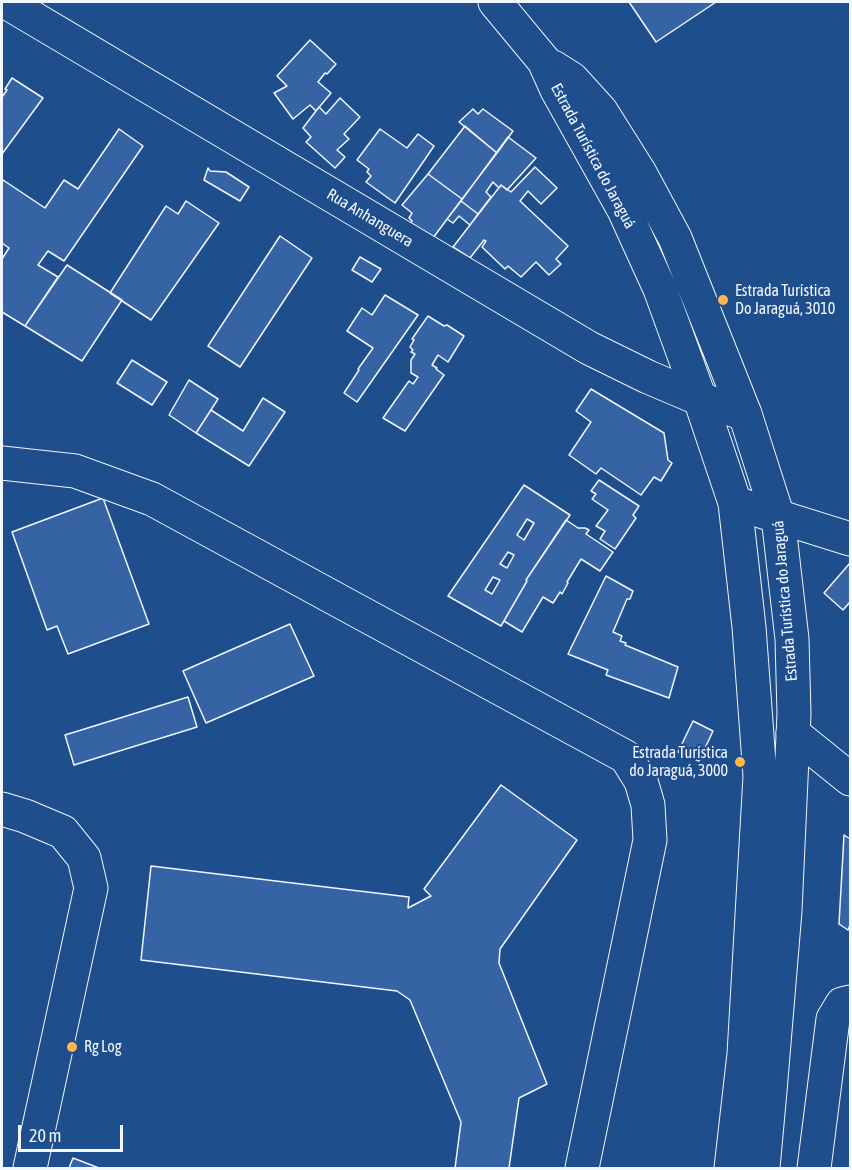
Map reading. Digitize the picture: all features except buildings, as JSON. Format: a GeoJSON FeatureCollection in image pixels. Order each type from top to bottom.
{"type":"FeatureCollection","features":[{"type":"Feature","properties":{"kind":"main road","name":"Rua Anhanguera"},"geometry":{"type":"LineString","coordinates":[[6,2],[589,348],[648,377],[700,399],[745,414]]}},
{"type":"Feature","properties":{"kind":"main road","name":"Estrada Turística do Jaraguá"},"geometry":{"type":"LineString","coordinates":[[495,2],[544,61],[557,90],[624,210],[660,288],[735,504],[749,627],[760,776],[744,1054],[731,1168]]}},
{"type":"Feature","properties":{"kind":"main road","name":"Estrada Turística do Jaraguá"},"geometry":{"type":"LineString","coordinates":[[544,61],[572,79],[601,111],[640,173],[675,238],[745,414],[778,517],[792,639],[794,733],[785,911],[763,1168]]}},
{"type":"Feature","properties":{"kind":"main road"},"geometry":{"type":"LineString","coordinates":[[2,463],[75,471],[152,500],[626,757],[641,781],[648,805],[650,840],[582,1168]]}},
{"type":"Feature","properties":{"kind":"main road"},"geometry":{"type":"LineString","coordinates":[[735,504],[850,539]]}},
{"type":"Feature","properties":{"kind":"main road"},"geometry":{"type":"LineString","coordinates":[[794,733],[850,779]]}},
{"type":"Feature","properties":{"kind":"main road"},"geometry":{"type":"LineString","coordinates":[[2,809],[26,816],[63,832],[84,858],[91,888],[30,1168]]}},
{"type":"Feature","properties":{"kind":"main road"},"geometry":{"type":"LineString","coordinates":[[814,1168],[833,1019],[842,1004],[850,1002]]}},
{"type":"Feature","properties":{"kind":"place","name":"Estrada Turística Do Jaraguá, 3010"},"geometry":{"type":"Point","coordinates":[723,300]}},
{"type":"Feature","properties":{"kind":"place","name":"Estrada Turística do Jaraguá, 3000"},"geometry":{"type":"Point","coordinates":[740,762]}},
{"type":"Feature","properties":{"kind":"place","name":"Rg Log"},"geometry":{"type":"Point","coordinates":[72,1047]}}]}
